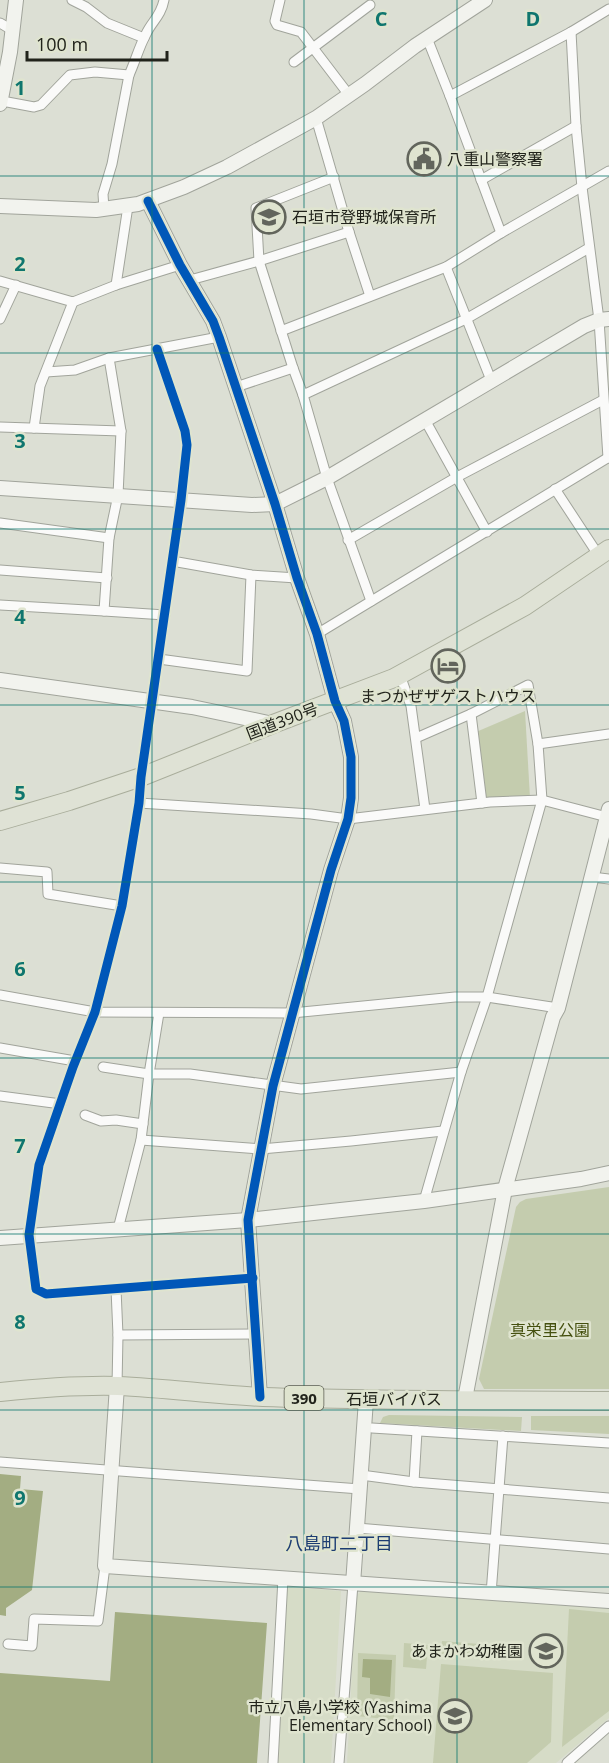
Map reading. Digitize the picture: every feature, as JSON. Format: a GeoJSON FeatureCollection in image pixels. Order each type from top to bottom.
{"type":"FeatureCollection","features":[{"type":"Feature","properties":{"kind":"highway","name":"国道390号"},"geometry":{"type":"LineString","coordinates":[[0,821],[141,777],[399,675],[525,606],[604,553]]}},
{"type":"Feature","properties":{"kind":"highway","name":"石垣バイパス"},"geometry":{"type":"LineString","coordinates":[[0,1392],[51,1387],[117,1386],[260,1397],[609,1401]]}},
{"type":"Feature","properties":{"kind":"street"},"geometry":{"type":"LineString","coordinates":[[16,0],[6,27],[1,103],[34,107],[41,105],[70,75],[95,72],[129,75]]}},
{"type":"Feature","properties":{"kind":"street"},"geometry":{"type":"LineString","coordinates":[[72,0],[86,7],[107,23],[144,38]]}},
{"type":"Feature","properties":{"kind":"street"},"geometry":{"type":"LineString","coordinates":[[104,209],[103,194],[112,164],[129,75],[147,32],[157,20],[164,0]]}},
{"type":"Feature","properties":{"kind":"street"},"geometry":{"type":"LineString","coordinates":[[280,0],[275,21],[277,25],[301,32],[349,95]]}},
{"type":"Feature","properties":{"kind":"street"},"geometry":{"type":"LineString","coordinates":[[0,206],[104,209],[148,201],[184,187],[227,167],[316,118],[427,38],[485,0]]}},
{"type":"Feature","properties":{"kind":"street"},"geometry":{"type":"LineString","coordinates":[[294,62],[370,5]]}},
{"type":"Feature","properties":{"kind":"street"},"geometry":{"type":"LineString","coordinates":[[450,96],[571,32],[609,9]]}},
{"type":"Feature","properties":{"kind":"street"},"geometry":{"type":"LineString","coordinates":[[317,634],[608,458],[603,400],[604,319],[589,248],[576,126],[571,32]]}},
{"type":"Feature","properties":{"kind":"street"},"geometry":{"type":"LineString","coordinates":[[427,38],[501,233]]}},
{"type":"Feature","properties":{"kind":"street"},"geometry":{"type":"LineString","coordinates":[[316,118],[370,296]]}},
{"type":"Feature","properties":{"kind":"street"},"geometry":{"type":"LineString","coordinates":[[481,180],[576,126]]}},
{"type":"Feature","properties":{"kind":"street"},"geometry":{"type":"LineString","coordinates":[[281,331],[446,267],[609,171]]}},
{"type":"Feature","properties":{"kind":"street"},"geometry":{"type":"LineString","coordinates":[[334,177],[256,208],[259,261],[303,395],[327,478],[371,601]]}},
{"type":"Feature","properties":{"kind":"street"},"geometry":{"type":"LineString","coordinates":[[148,201],[180,265],[213,321],[219,337],[317,634],[344,721],[351,758],[351,798],[348,819],[331,870],[273,1086],[248,1220],[260,1397]]}},
{"type":"Feature","properties":{"kind":"street"},"geometry":{"type":"LineString","coordinates":[[116,285],[128,206]]}},
{"type":"Feature","properties":{"kind":"street"},"geometry":{"type":"LineString","coordinates":[[190,280],[349,232]]}},
{"type":"Feature","properties":{"kind":"street"},"geometry":{"type":"LineString","coordinates":[[303,395],[466,319],[589,248]]}},
{"type":"Feature","properties":{"kind":"street"},"geometry":{"type":"LineString","coordinates":[[0,281],[73,302],[116,285],[180,265]]}},
{"type":"Feature","properties":{"kind":"street"},"geometry":{"type":"LineString","coordinates":[[446,267],[492,380]]}},
{"type":"Feature","properties":{"kind":"street"},"geometry":{"type":"LineString","coordinates":[[0,319],[16,285]]}},
{"type":"Feature","properties":{"kind":"street"},"geometry":{"type":"LineString","coordinates":[[34,428],[40,386],[73,302]]}},
{"type":"Feature","properties":{"kind":"street"},"geometry":{"type":"LineString","coordinates":[[0,488],[259,505],[275,504],[327,478],[584,326],[604,319]]}},
{"type":"Feature","properties":{"kind":"street"},"geometry":{"type":"LineString","coordinates":[[46,372],[75,370],[109,358],[219,337]]}},
{"type":"Feature","properties":{"kind":"street"},"geometry":{"type":"LineString","coordinates":[[157,349],[185,431],[187,445],[139,803],[122,906],[95,1012],[75,1061],[39,1165],[29,1235],[36,1289],[46,1294],[253,1278]]}},
{"type":"Feature","properties":{"kind":"street"},"geometry":{"type":"LineString","coordinates":[[104,611],[110,538],[118,495],[121,431],[109,358]]}},
{"type":"Feature","properties":{"kind":"street"},"geometry":{"type":"LineString","coordinates":[[236,387],[293,369]]}},
{"type":"Feature","properties":{"kind":"street"},"geometry":{"type":"LineString","coordinates":[[348,540],[457,477],[603,400]]}},
{"type":"Feature","properties":{"kind":"street"},"geometry":{"type":"LineString","coordinates":[[425,420],[487,532]]}},
{"type":"Feature","properties":{"kind":"street"},"geometry":{"type":"LineString","coordinates":[[0,427],[121,431]]}},
{"type":"Feature","properties":{"kind":"street"},"geometry":{"type":"LineString","coordinates":[[555,489],[604,553]]}},
{"type":"Feature","properties":{"kind":"street"},"geometry":{"type":"LineString","coordinates":[[0,523],[110,538]]}},
{"type":"Feature","properties":{"kind":"street"},"geometry":{"type":"LineString","coordinates":[[172,561],[251,575],[297,578]]}},
{"type":"Feature","properties":{"kind":"street"},"geometry":{"type":"LineString","coordinates":[[0,570],[107,578]]}},
{"type":"Feature","properties":{"kind":"street"},"geometry":{"type":"LineString","coordinates":[[159,658],[247,671],[251,575]]}},
{"type":"Feature","properties":{"kind":"street"},"geometry":{"type":"LineString","coordinates":[[0,605],[165,615]]}},
{"type":"Feature","properties":{"kind":"street"},"geometry":{"type":"LineString","coordinates":[[399,675],[411,706],[425,809]]}},
{"type":"Feature","properties":{"kind":"street"},"geometry":{"type":"LineString","coordinates":[[0,681],[192,707],[273,724]]}},
{"type":"Feature","properties":{"kind":"street"},"geometry":{"type":"LineString","coordinates":[[416,738],[471,714],[528,685],[538,744],[542,800],[487,997],[460,1072],[424,1201]]}},
{"type":"Feature","properties":{"kind":"street"},"geometry":{"type":"LineString","coordinates":[[471,714],[482,803]]}},
{"type":"Feature","properties":{"kind":"street"},"geometry":{"type":"LineString","coordinates":[[538,744],[609,734]]}},
{"type":"Feature","properties":{"kind":"street"},"geometry":{"type":"LineString","coordinates":[[139,803],[310,814],[348,819],[482,803],[542,800],[608,813],[558,1008],[553,1017],[505,1189],[465,1399]]}},
{"type":"Feature","properties":{"kind":"street"},"geometry":{"type":"LineString","coordinates":[[0,868],[47,872],[48,894],[122,906]]}},
{"type":"Feature","properties":{"kind":"street"},"geometry":{"type":"LineString","coordinates":[[592,877],[609,879]]}},
{"type":"Feature","properties":{"kind":"street"},"geometry":{"type":"LineString","coordinates":[[0,994],[95,1012],[292,1013],[455,997],[487,997],[558,1008]]}},
{"type":"Feature","properties":{"kind":"street"},"geometry":{"type":"LineString","coordinates":[[118,1229],[141,1140],[159,1013]]}},
{"type":"Feature","properties":{"kind":"street"},"geometry":{"type":"LineString","coordinates":[[0,1048],[75,1061]]}},
{"type":"Feature","properties":{"kind":"street"},"geometry":{"type":"LineString","coordinates":[[103,1067],[149,1074],[190,1074],[301,1089],[460,1072]]}},
{"type":"Feature","properties":{"kind":"street"},"geometry":{"type":"LineString","coordinates":[[0,1096],[61,1104]]}},
{"type":"Feature","properties":{"kind":"street"},"geometry":{"type":"LineString","coordinates":[[85,1115],[100,1121],[116,1120],[143,1124]]}},
{"type":"Feature","properties":{"kind":"street"},"geometry":{"type":"LineString","coordinates":[[141,1140],[261,1149],[443,1131]]}},
{"type":"Feature","properties":{"kind":"street"},"geometry":{"type":"LineString","coordinates":[[0,1238],[248,1220],[424,1201],[609,1173]]}},
{"type":"Feature","properties":{"kind":"street"},"geometry":{"type":"LineString","coordinates":[[8,1644],[33,1646],[34,1619],[98,1621],[105,1566],[117,1386],[116,1289]]}},
{"type":"Feature","properties":{"kind":"street"},"geometry":{"type":"LineString","coordinates":[[118,1335],[255,1334]]}},
{"type":"Feature","properties":{"kind":"street"},"geometry":{"type":"LineString","coordinates":[[339,1763],[366,1400]]}},
{"type":"Feature","properties":{"kind":"street"},"geometry":{"type":"LineString","coordinates":[[372,1428],[609,1443]]}},
{"type":"Feature","properties":{"kind":"street"},"geometry":{"type":"LineString","coordinates":[[414,1482],[417,1431]]}},
{"type":"Feature","properties":{"kind":"street"},"geometry":{"type":"LineString","coordinates":[[491,1594],[503,1436]]}},
{"type":"Feature","properties":{"kind":"street"},"geometry":{"type":"LineString","coordinates":[[0,1462],[360,1482],[414,1482],[609,1498]]}},
{"type":"Feature","properties":{"kind":"street"},"geometry":{"type":"LineString","coordinates":[[357,1528],[609,1549]]}},
{"type":"Feature","properties":{"kind":"street"},"geometry":{"type":"LineString","coordinates":[[105,1566],[609,1602]]}},
{"type":"Feature","properties":{"kind":"street"},"geometry":{"type":"LineString","coordinates":[[273,1763],[283,1578]]}},
{"type":"Feature","properties":{"kind":"street"},"geometry":{"type":"LineString","coordinates":[[567,1763],[609,1726]]}},
{"type":"Feature","properties":{"kind":"shaded area"},"geometry":{"type":"Polygon","coordinates":[[[0,1474],[21,1476],[20,1489],[43,1491],[32,1590],[6,1608],[6,1616],[0,1615],[0,1474]]]}},
{"type":"Feature","properties":{"kind":"shaded area"},"geometry":{"type":"Polygon","coordinates":[[[287,1587],[341,1591],[331,1763],[276,1763],[287,1587]]]}},
{"type":"Feature","properties":{"kind":"shaded area","name":"市立八島小学校 (Yashima Elementary School)"},"geometry":{"type":"Polygon","coordinates":[[[362,1590],[609,1608],[609,1718],[556,1763],[347,1763],[356,1596],[362,1590]]]}},
{"type":"Feature","properties":{"kind":"shaded area"},"geometry":{"type":"Polygon","coordinates":[[[115,1612],[267,1623],[257,1763],[0,1763],[0,1673],[110,1681],[115,1612]]]}},
{"type":"Feature","properties":{"kind":"shaded area"},"geometry":{"type":"Polygon","coordinates":[[[363,1659],[392,1660],[390,1697],[370,1694],[370,1678],[362,1677],[363,1659]]]}},
{"type":"Feature","properties":{"kind":"green space"},"geometry":{"type":"Polygon","coordinates":[[[525,711],[530,798],[484,800],[476,732],[525,711]]]}},
{"type":"Feature","properties":{"kind":"green space","name":"真栄里公園"},"geometry":{"type":"Polygon","coordinates":[[[609,1187],[609,1389],[484,1389],[479,1379],[516,1207],[526,1199],[609,1187]]]}},
{"type":"Feature","properties":{"kind":"green space"},"geometry":{"type":"Polygon","coordinates":[[[389,1415],[522,1417],[521,1431],[380,1423],[383,1417],[389,1415]]]}},
{"type":"Feature","properties":{"kind":"green space"},"geometry":{"type":"Polygon","coordinates":[[[531,1416],[609,1416],[609,1434],[531,1430],[531,1416]]]}},
{"type":"Feature","properties":{"kind":"green space"},"geometry":{"type":"Polygon","coordinates":[[[569,1609],[609,1613],[609,1711],[562,1747],[569,1609]]]}},
{"type":"Feature","properties":{"kind":"green space"},"geometry":{"type":"Polygon","coordinates":[[[442,1641],[479,1644],[478,1658],[440,1654],[442,1641]]]}},
{"type":"Feature","properties":{"kind":"green space"},"geometry":{"type":"Polygon","coordinates":[[[404,1643],[428,1645],[426,1669],[403,1667],[404,1643]]]}},
{"type":"Feature","properties":{"kind":"green space"},"geometry":{"type":"Polygon","coordinates":[[[358,1653],[396,1655],[394,1720],[357,1716],[358,1653]]]}},
{"type":"Feature","properties":{"kind":"green space"},"geometry":{"type":"Polygon","coordinates":[[[441,1664],[553,1673],[551,1742],[527,1763],[433,1763],[441,1664]]]}},
{"type":"Feature","properties":{"kind":"cycle path"},"geometry":{"type":"LineString","coordinates":[[148,201],[180,265],[213,321],[219,337],[317,634],[335,701],[344,721],[351,757],[351,798],[348,819],[331,870],[273,1086],[248,1220],[260,1397]]}},
{"type":"Feature","properties":{"kind":"cycle path"},"geometry":{"type":"LineString","coordinates":[[157,349],[185,431],[187,445],[139,803],[122,906],[95,1012],[39,1165],[29,1235],[36,1289],[46,1294],[253,1278]]}},
{"type":"Feature","properties":{"kind":"place","name":"八重山警察署"},"geometry":{"type":"Point","coordinates":[424,159]}},
{"type":"Feature","properties":{"kind":"place","name":"石垣市登野城保育所"},"geometry":{"type":"Point","coordinates":[269,217]}},
{"type":"Feature","properties":{"kind":"place","name":"まつかぜザゲストハウス"},"geometry":{"type":"Point","coordinates":[448,666]}},
{"type":"Feature","properties":{"kind":"place","name":"あまかわ幼稚園"},"geometry":{"type":"Point","coordinates":[546,1651]}},
{"type":"Feature","properties":{"kind":"place","name":"市立八島小学校 (Yashima Elementary School)"},"geometry":{"type":"Point","coordinates":[455,1716]}},
{"type":"Feature","properties":{"kind":"district","name":"八島町二丁目"},"geometry":{"type":"Point","coordinates":[339,1543]}}]}
